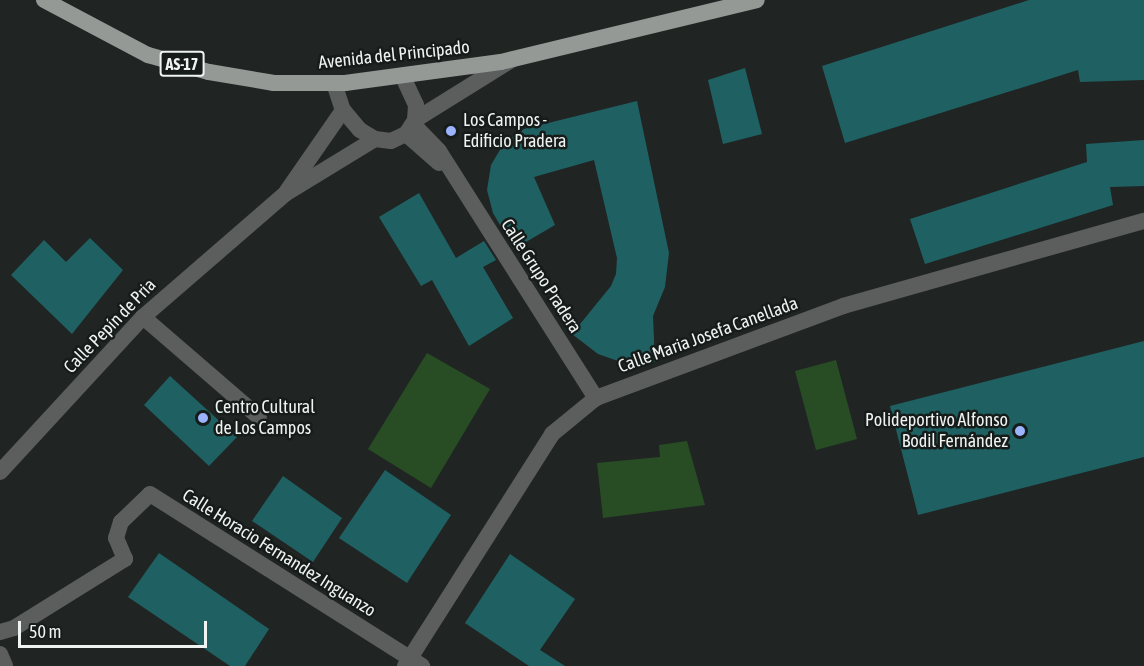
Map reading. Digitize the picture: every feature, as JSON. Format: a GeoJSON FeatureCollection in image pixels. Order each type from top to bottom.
{"type":"FeatureCollection","features":[{"type":"Feature","properties":{"kind":"main road","name":"Avenida del Principado"},"geometry":{"type":"LineString","coordinates":[[44,0],[148,55],[274,83],[334,83],[403,77],[513,60],[757,0]]}},
{"type":"Feature","properties":{"kind":"street"},"geometry":{"type":"LineString","coordinates":[[285,194],[375,140],[391,141],[513,60]]}},
{"type":"Feature","properties":{"kind":"street"},"geometry":{"type":"LineString","coordinates":[[403,77],[416,105],[411,126]]}},
{"type":"Feature","properties":{"kind":"street"},"geometry":{"type":"LineString","coordinates":[[334,83],[343,111],[375,140]]}},
{"type":"Feature","properties":{"kind":"street"},"geometry":{"type":"LineString","coordinates":[[285,194],[343,111]]}},
{"type":"Feature","properties":{"kind":"street","name":"Calle Grupo Pradera"},"geometry":{"type":"LineString","coordinates":[[411,126],[453,175],[596,398]]}},
{"type":"Feature","properties":{"kind":"street","name":"Calle Pepín de Pria"},"geometry":{"type":"LineString","coordinates":[[0,472],[143,317],[285,194]]}},
{"type":"Feature","properties":{"kind":"street","name":"Calle Maria Josefa Canellada"},"geometry":{"type":"LineString","coordinates":[[412,663],[552,434],[596,398],[843,306],[1144,221]]}},
{"type":"Feature","properties":{"kind":"street"},"geometry":{"type":"LineString","coordinates":[[143,317],[259,417]]}},
{"type":"Feature","properties":{"kind":"street","name":"Calle Horacio Fernandez Inguanzo"},"geometry":{"type":"LineString","coordinates":[[0,632],[14,628],[125,559],[116,538],[121,522],[150,494],[412,663]]}},
{"type":"Feature","properties":{"kind":"street"},"geometry":{"type":"LineString","coordinates":[[0,654],[5,666]]}},
{"type":"Feature","properties":{"kind":"green space"},"geometry":{"type":"Polygon","coordinates":[[[427,353],[490,389],[431,488],[368,449],[427,353]]]}},
{"type":"Feature","properties":{"kind":"green space"},"geometry":{"type":"Polygon","coordinates":[[[836,360],[857,439],[816,450],[795,371],[836,360]]]}},
{"type":"Feature","properties":{"kind":"green space"},"geometry":{"type":"Polygon","coordinates":[[[687,441],[705,505],[603,518],[597,463],[660,457],[659,445],[687,441]]]}},
{"type":"Feature","properties":{"kind":"building"},"geometry":{"type":"Polygon","coordinates":[[[1029,0],[1144,0],[1144,80],[1080,82],[1078,70],[845,143],[822,66],[1029,0]]]}},
{"type":"Feature","properties":{"kind":"building"},"geometry":{"type":"Polygon","coordinates":[[[745,68],[762,134],[723,144],[708,80],[745,68]]]}},
{"type":"Feature","properties":{"kind":"building"},"geometry":{"type":"Polygon","coordinates":[[[637,101],[669,253],[665,287],[653,316],[655,362],[618,361],[598,354],[572,334],[611,286],[616,274],[617,258],[594,160],[534,177],[555,225],[514,249],[493,213],[487,190],[491,165],[504,143],[524,129],[637,101]]]}},
{"type":"Feature","properties":{"kind":"building"},"geometry":{"type":"Polygon","coordinates":[[[1144,140],[1144,186],[1110,187],[1113,205],[925,264],[910,219],[1087,162],[1086,144],[1144,140]]]}},
{"type":"Feature","properties":{"kind":"building"},"geometry":{"type":"Polygon","coordinates":[[[419,193],[456,258],[484,241],[496,260],[483,267],[513,318],[469,346],[432,280],[421,286],[379,217],[419,193]]]}},
{"type":"Feature","properties":{"kind":"building"},"geometry":{"type":"Polygon","coordinates":[[[90,238],[123,270],[72,334],[11,275],[44,240],[66,262],[90,238]]]}},
{"type":"Feature","properties":{"kind":"building","name":"Polideportivo Alfonso Bodil Fernández"},"geometry":{"type":"Polygon","coordinates":[[[1144,341],[1144,457],[918,515],[890,406],[1144,341]]]}},
{"type":"Feature","properties":{"kind":"building"},"geometry":{"type":"Polygon","coordinates":[[[170,376],[237,437],[209,466],[144,405],[170,376]]]}},
{"type":"Feature","properties":{"kind":"building"},"geometry":{"type":"Polygon","coordinates":[[[385,470],[451,515],[407,583],[339,538],[385,470]]]}},
{"type":"Feature","properties":{"kind":"building"},"geometry":{"type":"Polygon","coordinates":[[[283,476],[342,518],[313,562],[252,521],[283,476]]]}},
{"type":"Feature","properties":{"kind":"building"},"geometry":{"type":"Polygon","coordinates":[[[159,553],[269,629],[245,666],[230,666],[128,597],[159,553]]]}},
{"type":"Feature","properties":{"kind":"building"},"geometry":{"type":"Polygon","coordinates":[[[510,554],[575,599],[540,650],[565,666],[529,666],[465,623],[510,554]]]}},
{"type":"Feature","properties":{"kind":"place","name":"Los Campos - Edificio Pradera"},"geometry":{"type":"Point","coordinates":[451,131]}},
{"type":"Feature","properties":{"kind":"place","name":"Centro Cultural de Los Campos"},"geometry":{"type":"Point","coordinates":[203,418]}},
{"type":"Feature","properties":{"kind":"place","name":"Polideportivo Alfonso Bodil Fernández"},"geometry":{"type":"Point","coordinates":[1020,431]}}]}
